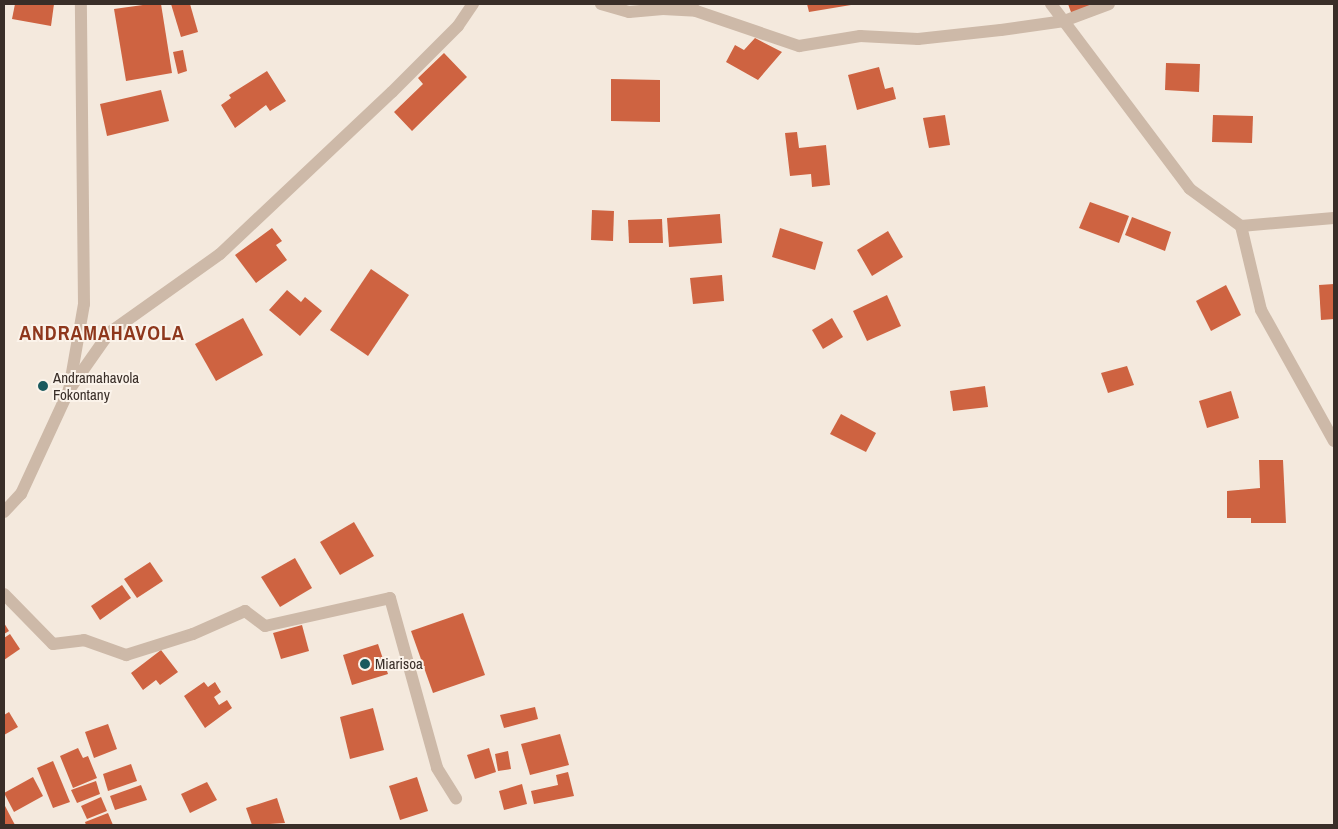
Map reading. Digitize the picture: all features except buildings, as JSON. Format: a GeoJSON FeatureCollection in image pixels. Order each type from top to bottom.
{"type":"FeatureCollection","features":[{"type":"Feature","properties":{"kind":"street"},"geometry":{"type":"LineString","coordinates":[[69,390],[84,304],[81,4]]}},
{"type":"Feature","properties":{"kind":"street"},"geometry":{"type":"LineString","coordinates":[[4,512],[21,494],[69,390],[109,334],[220,254],[392,92],[458,26],[473,4]]}},
{"type":"Feature","properties":{"kind":"street"},"geometry":{"type":"LineString","coordinates":[[601,4],[630,12],[663,9],[696,11],[799,46],[860,36],[918,39],[1064,22],[1109,4]]}},
{"type":"Feature","properties":{"kind":"street"},"geometry":{"type":"LineString","coordinates":[[1051,4],[1190,189],[1241,226],[1261,310],[1334,441]]}},
{"type":"Feature","properties":{"kind":"street"},"geometry":{"type":"LineString","coordinates":[[1241,226],[1334,218]]}},
{"type":"Feature","properties":{"kind":"street"},"geometry":{"type":"LineString","coordinates":[[4,594],[53,644],[84,640],[126,655],[193,634],[245,611],[265,626],[390,598],[437,768],[456,798]]}},
{"type":"Feature","properties":{"kind":"place","name":"Andramahavola Fokontany"},"geometry":{"type":"Point","coordinates":[43,386]}},
{"type":"Feature","properties":{"kind":"place","name":"Miarisoa"},"geometry":{"type":"Point","coordinates":[365,664]}},
{"type":"Feature","properties":{"kind":"district","name":"ANDRAMAHAVOLA"},"geometry":{"type":"Point","coordinates":[102,332]}}]}
